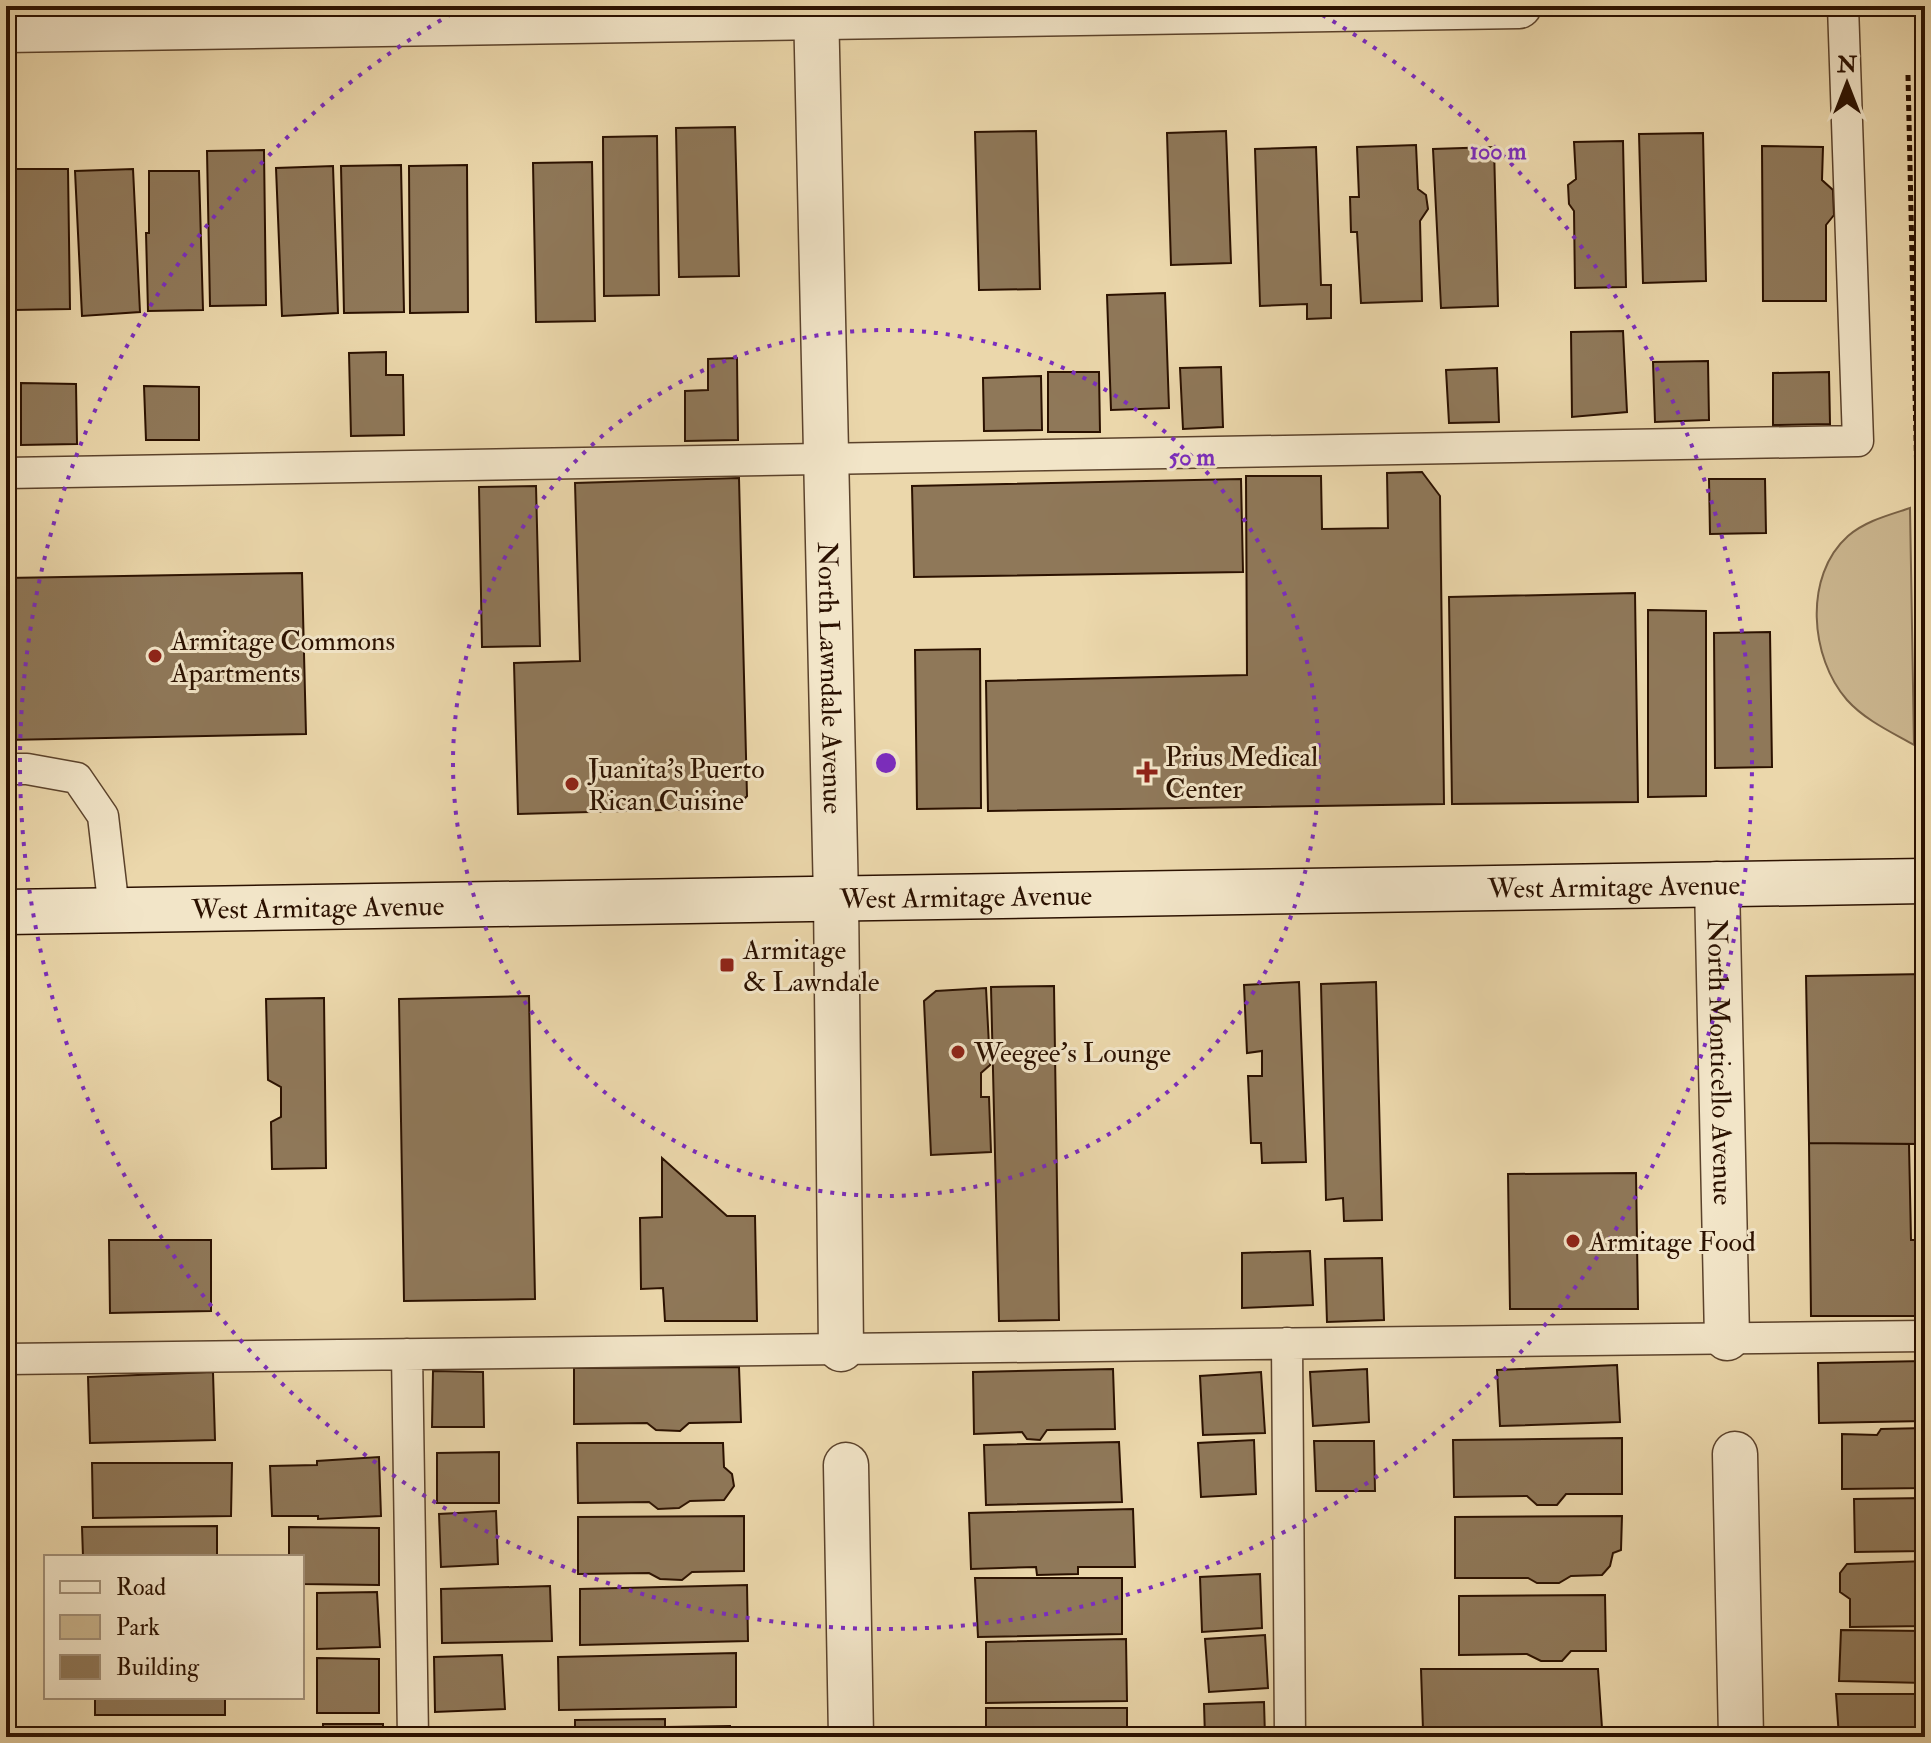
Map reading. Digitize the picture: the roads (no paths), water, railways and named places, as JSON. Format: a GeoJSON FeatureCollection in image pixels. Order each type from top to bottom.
{"type":"FeatureCollection","features":[{"type":"Feature","properties":{"kind":"street"},"geometry":{"type":"LineString","coordinates":[[6,30],[816,11],[1519,6]]}},
{"type":"Feature","properties":{"kind":"street","name":"North Lawndale Avenue"},"geometry":{"type":"LineString","coordinates":[[816,11],[836,899],[841,1349]]}},
{"type":"Feature","properties":{"kind":"street","name":"West Armitage Avenue"},"geometry":{"type":"LineString","coordinates":[[6,912],[1925,881]]}},
{"type":"Feature","properties":{"kind":"street","name":"North Monticello Avenue"},"geometry":{"type":"LineString","coordinates":[[1717,884],[1727,1338]]}},
{"type":"Feature","properties":{"kind":"street"},"geometry":{"type":"LineString","coordinates":[[1735,1454],[1741,1737]]}},
{"type":"Feature","properties":{"kind":"street"},"geometry":{"type":"LineString","coordinates":[[846,1465],[851,1737]]}},
{"type":"Feature","properties":{"kind":"lane"},"geometry":{"type":"LineString","coordinates":[[6,473],[1858,441],[1843,6]]}},
{"type":"Feature","properties":{"kind":"lane"},"geometry":{"type":"LineString","coordinates":[[6,769],[27,769],[77,778],[103,816],[114,910]]}},
{"type":"Feature","properties":{"kind":"lane"},"geometry":{"type":"LineString","coordinates":[[6,1359],[1925,1336]]}},
{"type":"Feature","properties":{"kind":"lane"},"geometry":{"type":"LineString","coordinates":[[1287,1343],[1290,1737]]}},
{"type":"Feature","properties":{"kind":"lane"},"geometry":{"type":"LineString","coordinates":[[407,1354],[413,1737]]}},
{"type":"Feature","properties":{"kind":"place","name":"Armitage Commons Apartments"},"geometry":{"type":"Point","coordinates":[155,656]}},
{"type":"Feature","properties":{"kind":"place","name":"Prius Medical Center"},"geometry":{"type":"Point","coordinates":[1147,772]}},
{"type":"Feature","properties":{"kind":"place","name":"Juanita's Puerto Rican Cuisine"},"geometry":{"type":"Point","coordinates":[572,784]}},
{"type":"Feature","properties":{"kind":"place","name":"Armitage & Lawndale"},"geometry":{"type":"Point","coordinates":[727,965]}},
{"type":"Feature","properties":{"kind":"place","name":"Weegee's Lounge"},"geometry":{"type":"Point","coordinates":[958,1052]}},
{"type":"Feature","properties":{"kind":"place","name":"Armitage Food"},"geometry":{"type":"Point","coordinates":[1573,1241]}}]}
